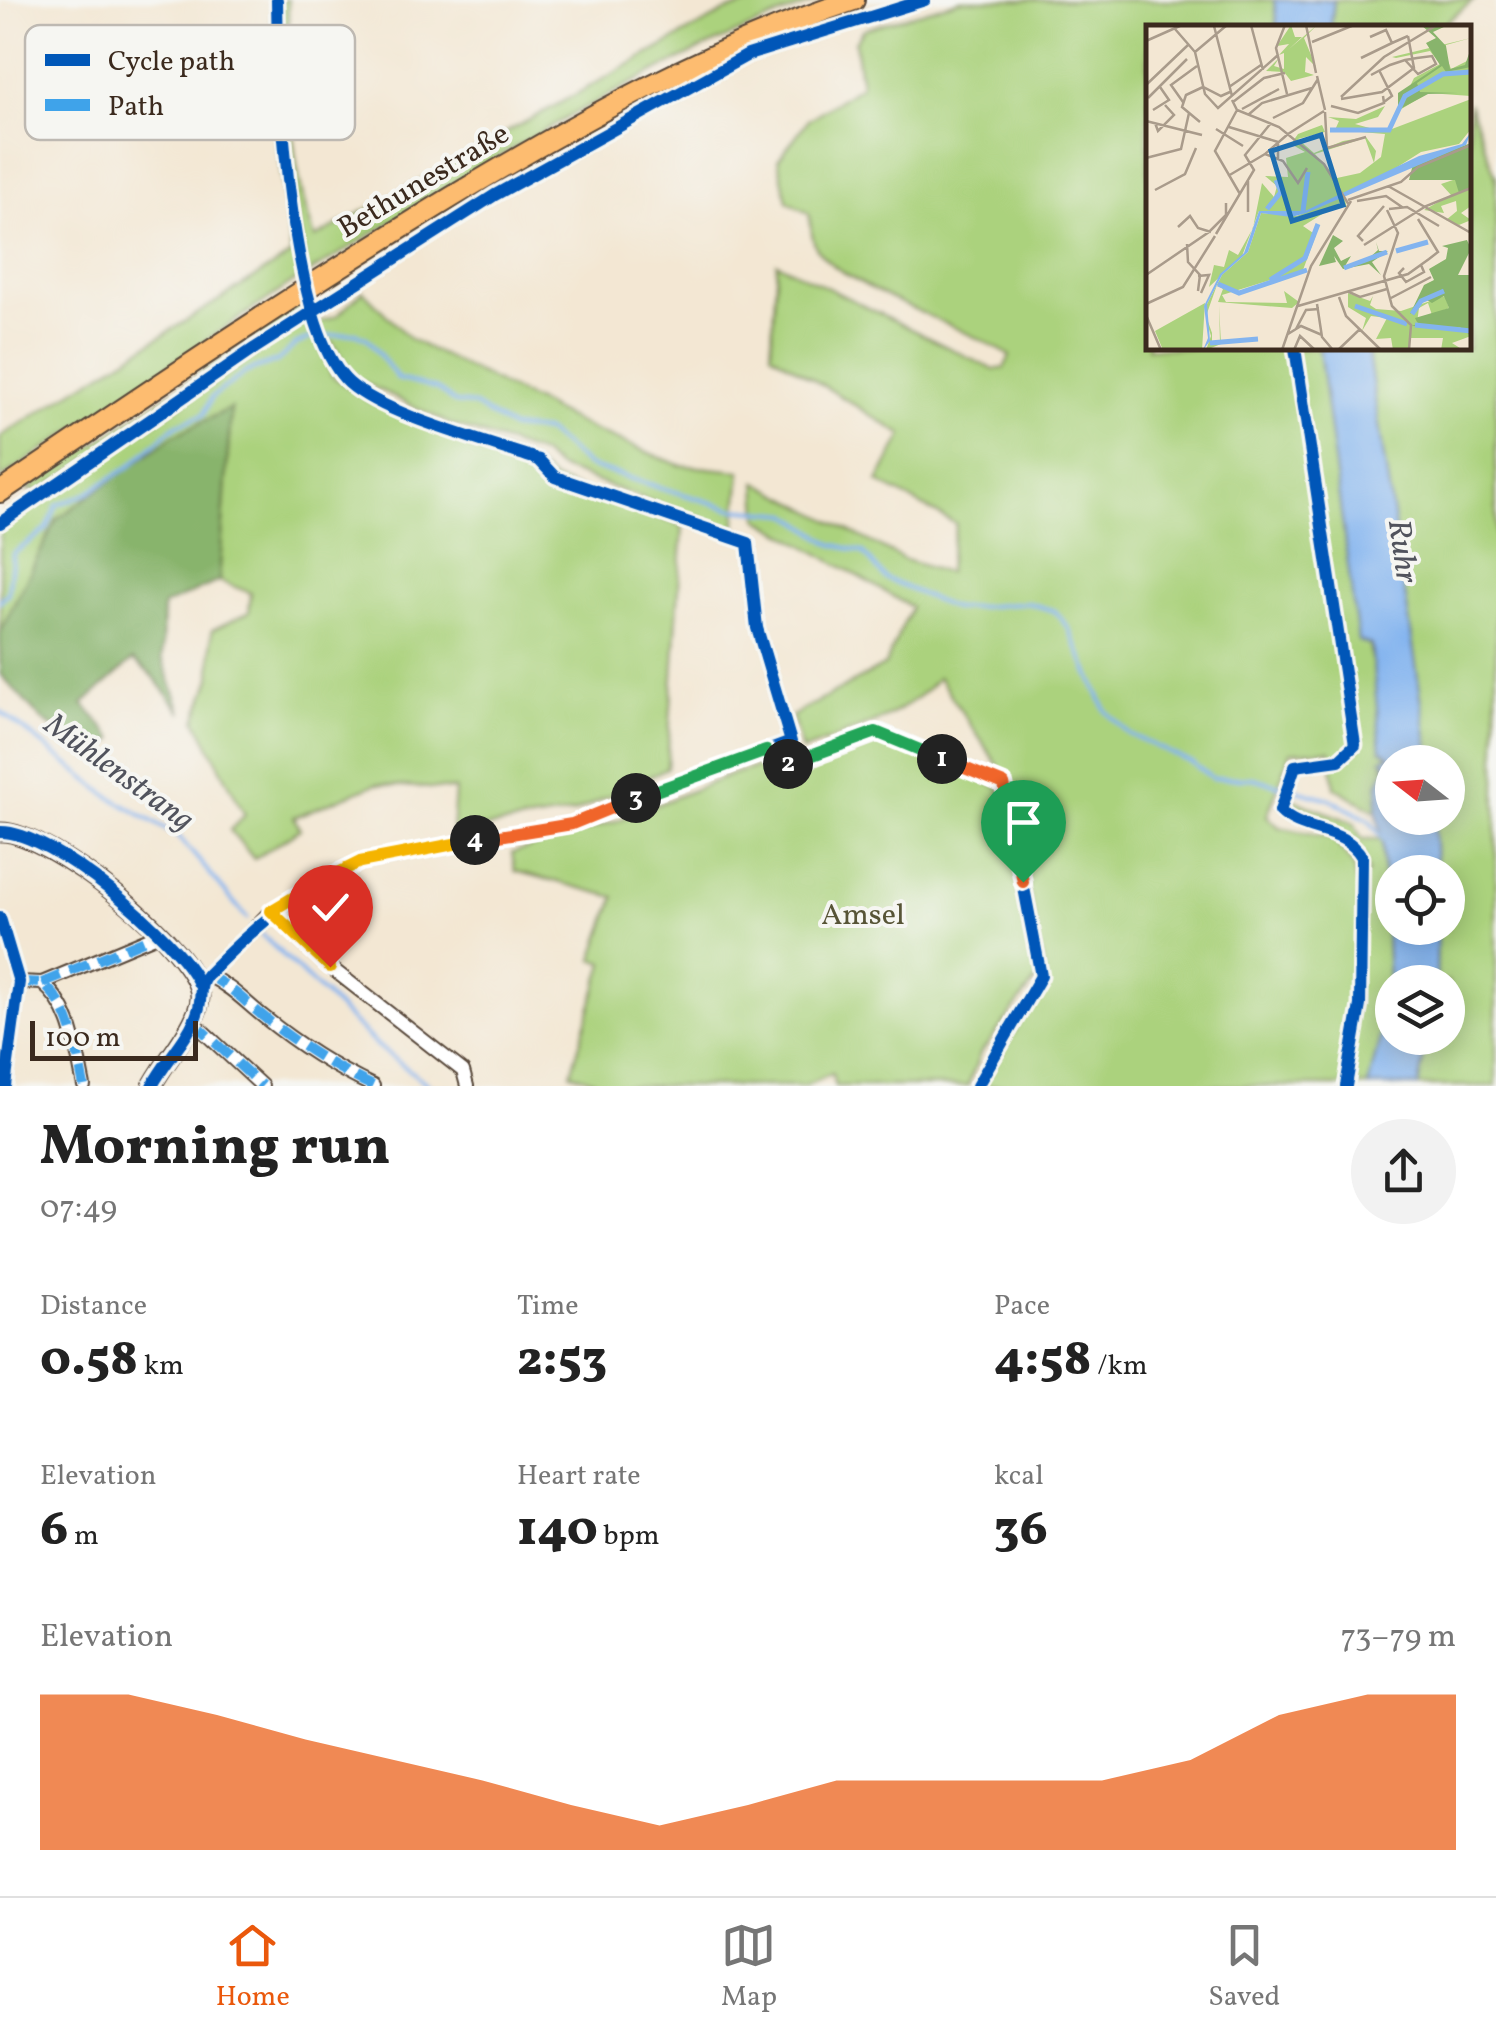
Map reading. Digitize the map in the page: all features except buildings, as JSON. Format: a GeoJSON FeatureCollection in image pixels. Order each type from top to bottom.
{"type":"FeatureCollection","features":[{"type":"Feature","properties":{"kind":"main road","name":"Bethunestraße"},"geometry":{"type":"LineString","coordinates":[[12,484],[316,279],[580,120],[736,45],[854,0]]}},
{"type":"Feature","properties":{"kind":"street"},"geometry":{"type":"LineString","coordinates":[[152,1086],[193,1022],[203,979],[271,911],[360,862],[572,824],[791,742],[757,628],[748,543],[555,477]]}},
{"type":"Feature","properties":{"kind":"street"},"geometry":{"type":"LineString","coordinates":[[0,832],[30,836],[95,876],[203,979],[232,986],[262,1016],[349,1081],[373,1086]]}},
{"type":"Feature","properties":{"kind":"street"},"geometry":{"type":"LineString","coordinates":[[271,911],[330,967],[463,1072],[468,1086]]}},
{"type":"Feature","properties":{"kind":"street"},"geometry":{"type":"LineString","coordinates":[[0,918],[4,943],[19,982],[4,1081]]}},
{"type":"Feature","properties":{"kind":"street"},"geometry":{"type":"LineString","coordinates":[[19,982],[42,982],[157,935]]}},
{"type":"Feature","properties":{"kind":"street"},"geometry":{"type":"LineString","coordinates":[[42,982],[56,996],[68,1018],[84,1086]]}},
{"type":"Feature","properties":{"kind":"street"},"geometry":{"type":"LineString","coordinates":[[193,1022],[262,1086]]}},
{"type":"Feature","properties":{"kind":"green space"},"geometry":{"type":"Polygon","coordinates":[[[280,0],[288,0],[288,25],[281,25],[280,0]]]}},
{"type":"Feature","properties":{"kind":"green space"},"geometry":{"type":"Polygon","coordinates":[[[767,0],[821,0],[686,56],[621,89],[493,160],[306,275],[286,140],[294,140],[299,180],[315,238],[727,11],[767,0]]]}},
{"type":"Feature","properties":{"kind":"green space"},"geometry":{"type":"Polygon","coordinates":[[[961,0],[1274,0],[1277,25],[1146,25],[1146,350],[1319,350],[1339,487],[1388,745],[1375,745],[1375,811],[1335,787],[1330,750],[1291,752],[1267,816],[1279,827],[1333,838],[1353,865],[1356,882],[1368,873],[1358,847],[1340,831],[1290,812],[1290,798],[1354,823],[1362,839],[1382,839],[1383,855],[1375,855],[1375,945],[1387,945],[1387,965],[1375,965],[1376,1055],[1368,1086],[982,1086],[1046,978],[1006,777],[938,677],[893,713],[802,751],[792,716],[885,665],[911,607],[759,519],[757,482],[905,560],[947,573],[956,524],[878,482],[903,435],[771,353],[777,263],[994,370],[1004,368],[1010,356],[846,275],[826,260],[815,245],[809,214],[787,201],[778,160],[808,120],[861,86],[855,42],[864,29],[961,0]]]}},
{"type":"Feature","properties":{"kind":"green space"},"geometry":{"type":"Polygon","coordinates":[[[1334,0],[1474,0],[1443,25],[1331,25],[1334,0]]]}},
{"type":"Feature","properties":{"kind":"green space"},"geometry":{"type":"Polygon","coordinates":[[[1471,108],[1496,177],[1496,1086],[1418,1086],[1424,1055],[1465,1055],[1465,965],[1436,965],[1437,945],[1465,945],[1465,855],[1435,855],[1435,835],[1465,835],[1465,745],[1428,745],[1367,350],[1471,350],[1471,108]]]}},
{"type":"Feature","properties":{"kind":"green space"},"geometry":{"type":"Polygon","coordinates":[[[278,140],[301,277],[0,479],[0,437],[291,255],[278,140]]]}},
{"type":"Feature","properties":{"kind":"green space"},"geometry":{"type":"Polygon","coordinates":[[[363,291],[410,339],[595,431],[679,465],[741,471],[735,531],[558,468],[541,454],[450,424],[353,377],[332,342],[322,348],[332,376],[371,402],[527,460],[556,481],[683,526],[667,768],[574,813],[452,833],[455,790],[376,784],[294,817],[300,829],[254,859],[230,830],[245,815],[196,720],[211,678],[212,630],[249,612],[251,593],[219,581],[231,409],[57,519],[0,632],[0,527],[310,317],[313,324],[337,316],[363,291]]]}},
{"type":"Feature","properties":{"kind":"green space"},"geometry":{"type":"Polygon","coordinates":[[[309,301],[307,312],[286,329],[40,491],[26,490],[309,301]]]}},
{"type":"Feature","properties":{"kind":"green space"},"geometry":{"type":"Polygon","coordinates":[[[231,408],[219,581],[163,606],[162,658],[182,713],[153,676],[133,660],[83,704],[114,739],[94,756],[42,720],[0,674],[0,632],[57,519],[174,435],[231,408]]]}},
{"type":"Feature","properties":{"kind":"green space","name":"Amsel"},"geometry":{"type":"Polygon","coordinates":[[[879,734],[1000,788],[1040,975],[980,1054],[968,1086],[835,1086],[832,1074],[804,1086],[611,1086],[571,1073],[604,963],[593,959],[615,897],[515,871],[512,853],[616,821],[738,772],[762,766],[796,767],[879,734]]]}},
{"type":"Feature","properties":{"kind":"water"},"geometry":{"type":"Polygon","coordinates":[[[1274,0],[1334,0],[1331,25],[1277,25],[1274,0]]]}},
{"type":"Feature","properties":{"kind":"water"},"geometry":{"type":"Polygon","coordinates":[[[1319,350],[1367,350],[1429,745],[1381,745],[1371,645],[1358,641],[1319,350]]]}},
{"type":"Feature","properties":{"kind":"water"},"geometry":{"type":"Polygon","coordinates":[[[1381,835],[1435,835],[1435,855],[1383,855],[1381,835]]]}},
{"type":"Feature","properties":{"kind":"water"},"geometry":{"type":"Polygon","coordinates":[[[1387,945],[1437,945],[1436,965],[1387,965],[1387,945]]]}},
{"type":"Feature","properties":{"kind":"water"},"geometry":{"type":"Polygon","coordinates":[[[1376,1055],[1424,1055],[1418,1086],[1368,1086],[1376,1055]]]}},
{"type":"Feature","properties":{"kind":"waterway"},"geometry":{"type":"LineString","coordinates":[[0,601],[8,593],[13,554],[47,529],[57,505],[86,494],[129,467],[176,425],[203,415],[212,397],[246,372],[277,361],[310,338],[356,333],[368,339],[398,379],[437,389],[455,403],[473,405],[511,428],[546,431],[588,466],[733,509],[789,514],[831,544],[863,552],[885,578],[954,609],[1028,603],[1055,611],[1069,629],[1106,711],[1129,734],[1192,763],[1212,778],[1253,778],[1330,799],[1369,820],[1383,839]]}},
{"type":"Feature","properties":{"kind":"waterway","name":"Mühlenstrang"},"geometry":{"type":"LineString","coordinates":[[0,711],[107,795],[179,837],[247,918]]}},
{"type":"Feature","properties":{"kind":"waterway","name":"Mühlenstrang"},"geometry":{"type":"LineString","coordinates":[[262,935],[380,1048],[430,1086]]}},
{"type":"Feature","properties":{"kind":"marked path"},"geometry":{"type":"LineString","coordinates":[[42,983],[157,935]]}},
{"type":"Feature","properties":{"kind":"marked path"},"geometry":{"type":"LineString","coordinates":[[207,975],[303,1046],[373,1086]]}},
{"type":"Feature","properties":{"kind":"marked path"},"geometry":{"type":"LineString","coordinates":[[19,982],[42,983],[61,1005],[72,1030],[84,1086]]}},
{"type":"Feature","properties":{"kind":"marked path"},"geometry":{"type":"LineString","coordinates":[[193,1022],[262,1086]]}},
{"type":"Feature","properties":{"kind":"cycle path"},"geometry":{"type":"LineString","coordinates":[[277,0],[278,25]]}},
{"type":"Feature","properties":{"kind":"cycle path"},"geometry":{"type":"LineString","coordinates":[[0,523],[255,348],[495,195],[748,55],[925,0]]}},
{"type":"Feature","properties":{"kind":"cycle path"},"geometry":{"type":"LineString","coordinates":[[152,1086],[194,1021],[207,975],[278,911],[317,884],[360,862],[572,824],[791,742],[757,628],[748,543],[555,477],[539,460],[387,406],[349,383],[329,354],[313,311],[300,259],[284,140]]}},
{"type":"Feature","properties":{"kind":"cycle path"},"geometry":{"type":"LineString","coordinates":[[1295,350],[1355,745],[1339,760],[1295,766],[1280,811],[1300,824],[1345,840],[1362,857],[1360,1005],[1346,1086]]}},
{"type":"Feature","properties":{"kind":"cycle path"},"geometry":{"type":"LineString","coordinates":[[766,751],[771,762],[796,764],[881,732],[1004,784],[1041,976],[977,1086]]}},
{"type":"Feature","properties":{"kind":"cycle path"},"geometry":{"type":"LineString","coordinates":[[0,832],[22,836],[49,849],[111,890],[166,941],[199,984]]}},
{"type":"Feature","properties":{"kind":"cycle path"},"geometry":{"type":"LineString","coordinates":[[0,918],[19,982],[5,1086]]}},
{"type":"Feature","properties":{"kind":"route"},"geometry":{"type":"LineString","coordinates":[[330,967],[271,911],[330,875],[360,862],[572,824],[712,768],[766,751],[772,762],[796,764],[876,732],[1004,784],[1023,882]]}},
{"type":"Feature","properties":{"kind":"water label","name":"Ruhr"},"geometry":{"type":"Point","coordinates":[1404,551]}}]}
